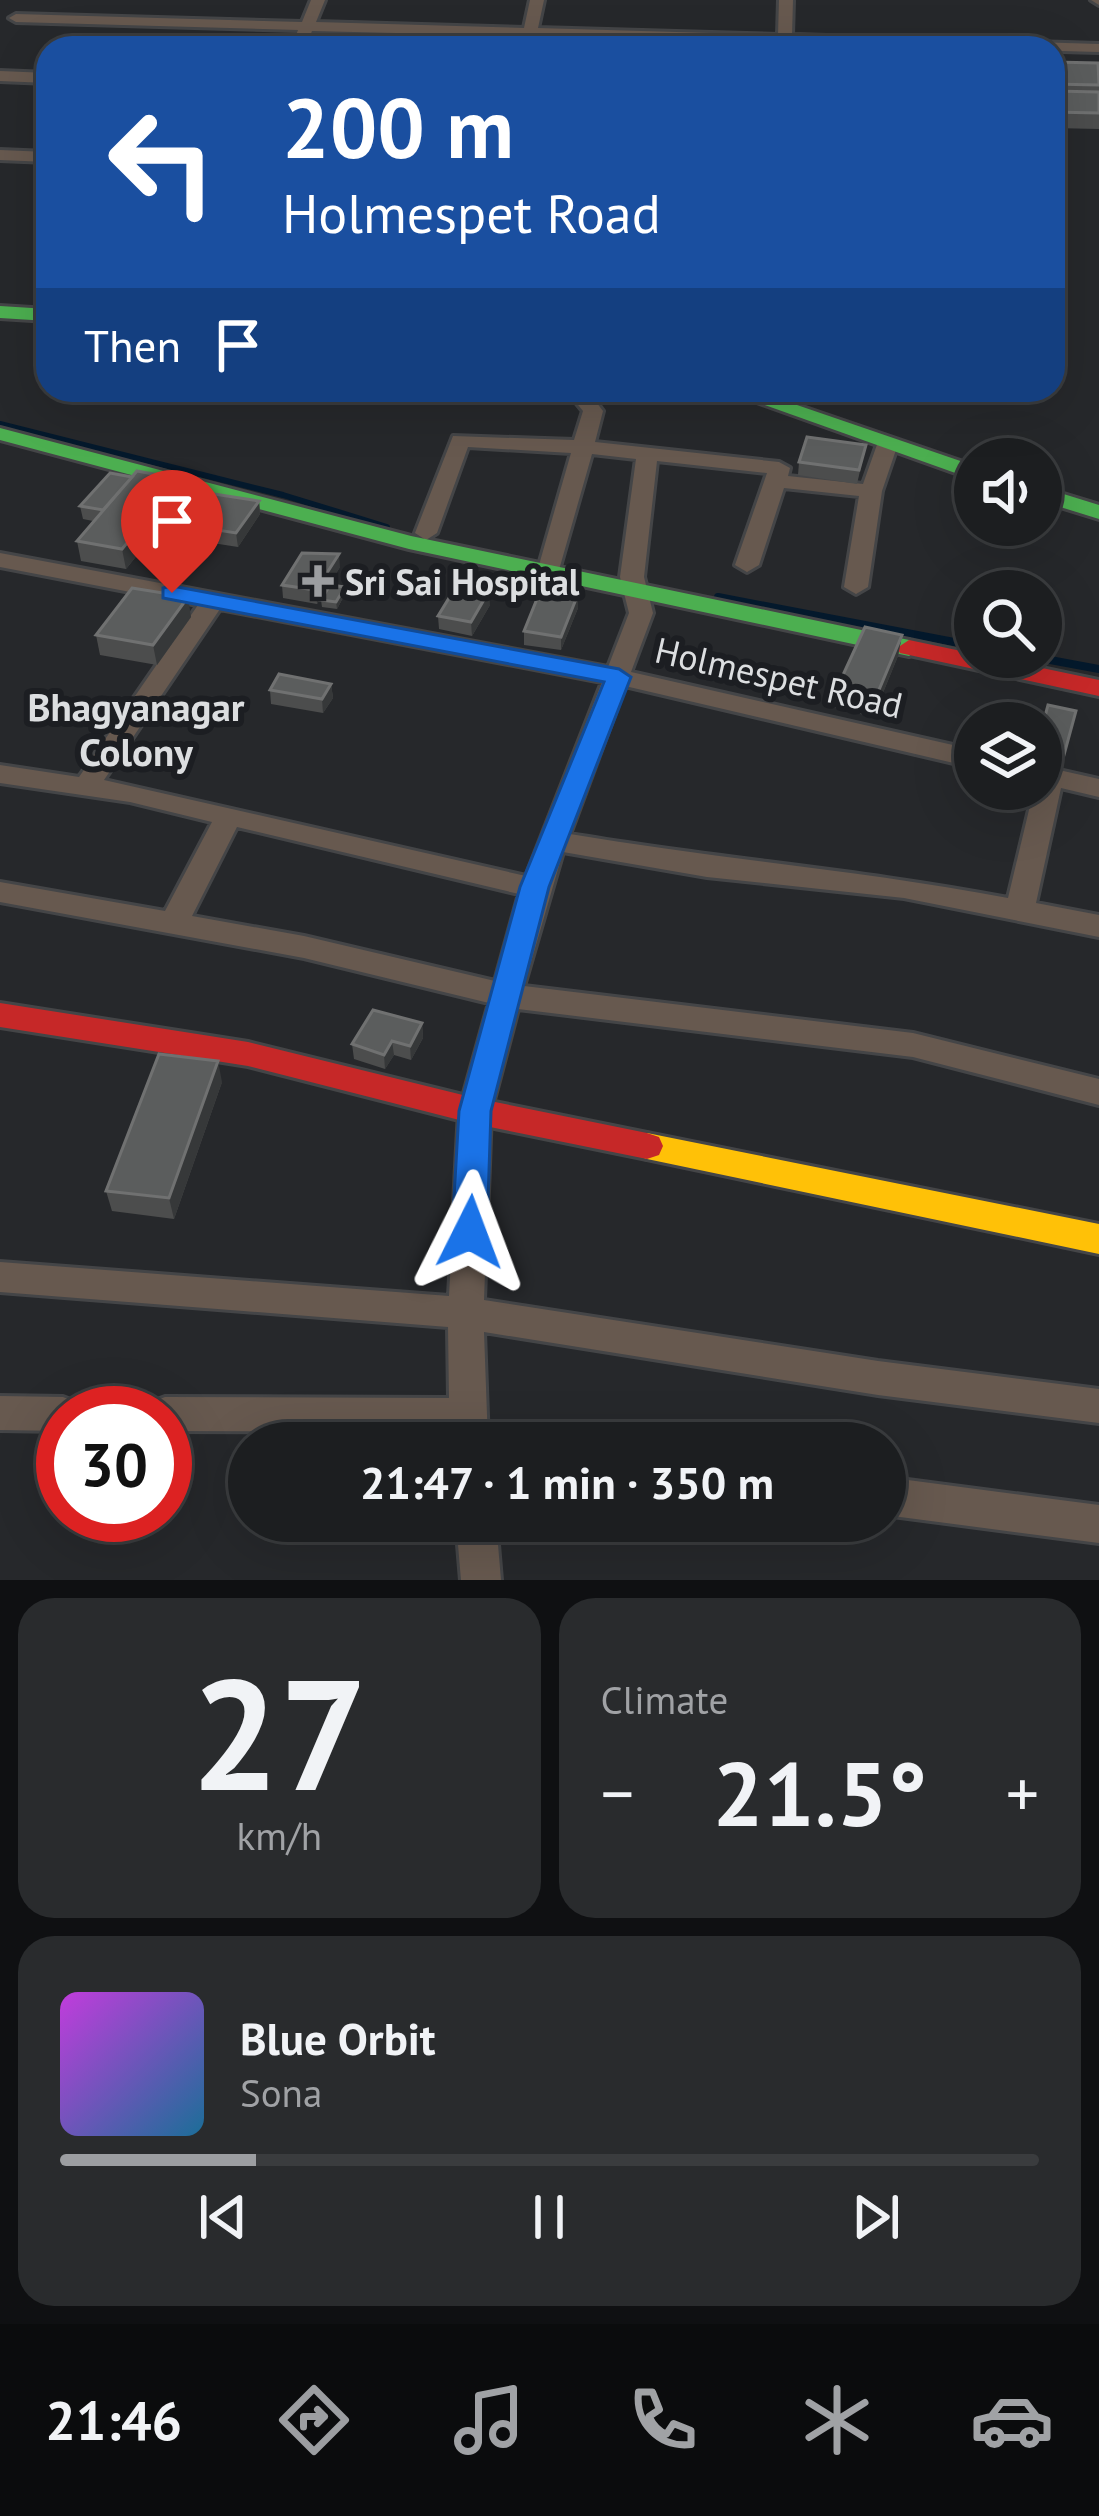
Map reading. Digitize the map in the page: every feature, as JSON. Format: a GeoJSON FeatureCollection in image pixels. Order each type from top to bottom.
{"type":"FeatureCollection","features":[{"type":"Feature","properties":{"kind":"street"},"geometry":{"type":"LineString","coordinates":[[0,35],[31,0]]}},
{"type":"Feature","properties":{"kind":"street"},"geometry":{"type":"LineString","coordinates":[[304,36],[318,0]]}},
{"type":"Feature","properties":{"kind":"street"},"geometry":{"type":"LineString","coordinates":[[529,36],[537,0]]}},
{"type":"Feature","properties":{"kind":"street"},"geometry":{"type":"LineString","coordinates":[[785,36],[786,0]]}},
{"type":"Feature","properties":{"kind":"street"},"geometry":{"type":"LineString","coordinates":[[16,18],[450,36]]}},
{"type":"Feature","properties":{"kind":"street"},"geometry":{"type":"LineString","coordinates":[[1065,47],[1099,48]]}},
{"type":"Feature","properties":{"kind":"street"},"geometry":{"type":"LineString","coordinates":[[0,76],[36,78]]}},
{"type":"Feature","properties":{"kind":"street"},"geometry":{"type":"LineString","coordinates":[[0,155],[36,156]]}},
{"type":"Feature","properties":{"kind":"street"},"geometry":{"type":"LineString","coordinates":[[0,299],[36,301]]}},
{"type":"Feature","properties":{"kind":"street"},"geometry":{"type":"LineString","coordinates":[[0,312],[36,314]]}},
{"type":"Feature","properties":{"kind":"street"},"geometry":{"type":"LineString","coordinates":[[549,572],[593,411],[586,402]]}},
{"type":"Feature","properties":{"kind":"street"},"geometry":{"type":"LineString","coordinates":[[768,402],[954,466]]}},
{"type":"Feature","properties":{"kind":"street"},"geometry":{"type":"LineString","coordinates":[[797,402],[954,453]]}},
{"type":"Feature","properties":{"kind":"street"},"geometry":{"type":"LineString","coordinates":[[0,434],[409,542],[1099,688]]}},
{"type":"Feature","properties":{"kind":"street"},"geometry":{"type":"LineString","coordinates":[[426,533],[460,440],[581,447],[779,468],[746,565]]}},
{"type":"Feature","properties":{"kind":"street"},"geometry":{"type":"LineString","coordinates":[[856,587],[872,490],[887,444]]}},
{"type":"Feature","properties":{"kind":"street"},"geometry":{"type":"LineString","coordinates":[[470,1422],[466,1313],[475,1111],[535,887],[641,613],[632,577],[647,453]]}},
{"type":"Feature","properties":{"kind":"street"},"geometry":{"type":"LineString","coordinates":[[775,481],[872,490]]}},
{"type":"Feature","properties":{"kind":"street"},"geometry":{"type":"LineString","coordinates":[[1062,488],[1099,499]]}},
{"type":"Feature","properties":{"kind":"street"},"geometry":{"type":"LineString","coordinates":[[1062,501],[1099,512]]}},
{"type":"Feature","properties":{"kind":"street","name":"Holmespet Road"},"geometry":{"type":"LineString","coordinates":[[0,560],[619,677],[954,754]]}},
{"type":"Feature","properties":{"kind":"street"},"geometry":{"type":"LineString","coordinates":[[86,786],[213,601]]}},
{"type":"Feature","properties":{"kind":"street"},"geometry":{"type":"LineString","coordinates":[[0,774],[229,815],[535,887]]}},
{"type":"Feature","properties":{"kind":"street"},"geometry":{"type":"LineString","coordinates":[[1062,780],[1099,788]]}},
{"type":"Feature","properties":{"kind":"street"},"geometry":{"type":"LineString","coordinates":[[1021,910],[1040,810]]}},
{"type":"Feature","properties":{"kind":"street"},"geometry":{"type":"LineString","coordinates":[[174,923],[229,815]]}},
{"type":"Feature","properties":{"kind":"street"},"geometry":{"type":"LineString","coordinates":[[554,841],[707,867],[904,888],[1099,926]]}},
{"type":"Feature","properties":{"kind":"street"},"geometry":{"type":"LineString","coordinates":[[0,892],[304,947],[509,996],[913,1045],[1099,1092]]}},
{"type":"Feature","properties":{"kind":"street"},"geometry":{"type":"LineString","coordinates":[[0,1015],[248,1054],[475,1111],[1099,1239]]}},
{"type":"Feature","properties":{"kind":"street"},"geometry":{"type":"LineString","coordinates":[[0,1277],[466,1313],[878,1378],[1099,1406]]}},
{"type":"Feature","properties":{"kind":"street"},"geometry":{"type":"LineString","coordinates":[[0,1413],[36,1414]]}},
{"type":"Feature","properties":{"kind":"street"},"geometry":{"type":"LineString","coordinates":[[192,1415],[328,1422]]}},
{"type":"Feature","properties":{"kind":"street"},"geometry":{"type":"LineString","coordinates":[[906,1499],[1099,1524]]}},
{"type":"Feature","properties":{"kind":"street"},"geometry":{"type":"LineString","coordinates":[[478,1542],[481,1580]]}},
{"type":"Feature","properties":{"kind":"building"},"geometry":{"type":"Polygon","coordinates":[[[1065,62],[1098,63],[1099,85],[1065,84],[1065,62]]]}},
{"type":"Feature","properties":{"kind":"building"},"geometry":{"type":"Polygon","coordinates":[[[1065,91],[1099,92],[1099,113],[1065,112],[1065,91]]]}},
{"type":"Feature","properties":{"kind":"building"},"geometry":{"type":"Polygon","coordinates":[[[807,437],[866,445],[859,470],[799,462],[807,437]]]}},
{"type":"Feature","properties":{"kind":"building"},"geometry":{"type":"Polygon","coordinates":[[[137,471],[180,479],[122,549],[77,541],[137,471]]]}},
{"type":"Feature","properties":{"kind":"building"},"geometry":{"type":"Polygon","coordinates":[[[110,473],[132,477],[103,510],[80,506],[110,473]]]}},
{"type":"Feature","properties":{"kind":"building"},"geometry":{"type":"Polygon","coordinates":[[[214,494],[259,501],[236,533],[191,526],[214,494]]]}},
{"type":"Feature","properties":{"kind":"building"},"geometry":{"type":"Polygon","coordinates":[[[302,553],[339,554],[316,590],[282,585],[302,553]]]}},
{"type":"Feature","properties":{"kind":"building"},"geometry":{"type":"Polygon","coordinates":[[[330,585],[345,587],[336,602],[321,600],[330,585]]]}},
{"type":"Feature","properties":{"kind":"building"},"geometry":{"type":"Polygon","coordinates":[[[457,585],[489,591],[471,622],[438,616],[457,585]]]}},
{"type":"Feature","properties":{"kind":"building"},"geometry":{"type":"Polygon","coordinates":[[[132,588],[188,597],[153,645],[96,635],[132,588]]]}},
{"type":"Feature","properties":{"kind":"building"},"geometry":{"type":"Polygon","coordinates":[[[541,589],[578,594],[561,637],[524,631],[541,589]]]}},
{"type":"Feature","properties":{"kind":"building"},"geometry":{"type":"Polygon","coordinates":[[[865,627],[902,635],[876,697],[837,688],[865,627]]]}},
{"type":"Feature","properties":{"kind":"building"},"geometry":{"type":"Polygon","coordinates":[[[279,674],[331,684],[322,699],[270,690],[279,674]]]}},
{"type":"Feature","properties":{"kind":"building"},"geometry":{"type":"Polygon","coordinates":[[[1062,708],[1076,711],[1062,755],[1062,708]]]}},
{"type":"Feature","properties":{"kind":"building"},"geometry":{"type":"Polygon","coordinates":[[[373,1010],[422,1023],[410,1046],[392,1041],[384,1055],[352,1044],[373,1010]]]}},
{"type":"Feature","properties":{"kind":"building"},"geometry":{"type":"Polygon","coordinates":[[[159,1054],[218,1061],[169,1198],[106,1191],[159,1054]]]}},
{"type":"Feature","properties":{"kind":"waterway"},"geometry":{"type":"LineString","coordinates":[[0,424],[283,495],[387,527]]}},
{"type":"Feature","properties":{"kind":"waterway"},"geometry":{"type":"LineString","coordinates":[[718,597],[954,642]]}},
{"type":"Feature","properties":{"kind":"waterway"},"geometry":{"type":"LineString","coordinates":[[1062,662],[1099,669]]}},
{"type":"Feature","properties":{"kind":"traffic: fast"},"geometry":{"type":"LineString","coordinates":[[0,312],[36,314]]}},
{"type":"Feature","properties":{"kind":"traffic: fast"},"geometry":{"type":"LineString","coordinates":[[768,402],[954,466]]}},
{"type":"Feature","properties":{"kind":"traffic: fast"},"geometry":{"type":"LineString","coordinates":[[0,434],[409,542],[909,648]]}},
{"type":"Feature","properties":{"kind":"traffic: fast"},"geometry":{"type":"LineString","coordinates":[[1062,501],[1099,512]]}},
{"type":"Feature","properties":{"kind":"traffic: slow"},"geometry":{"type":"LineString","coordinates":[[647,1146],[1099,1239]]}},
{"type":"Feature","properties":{"kind":"traffic: jam"},"geometry":{"type":"LineString","coordinates":[[909,648],[1099,688]]}},
{"type":"Feature","properties":{"kind":"traffic: jam"},"geometry":{"type":"LineString","coordinates":[[0,1015],[248,1054],[475,1111],[647,1146]]}},
{"type":"Feature","properties":{"kind":"place","name":"Sri Sai Hospital"},"geometry":{"type":"Point","coordinates":[318,581]}},
{"type":"Feature","properties":{"kind":"district","name":"Bhagyanagar Colony"},"geometry":{"type":"Point","coordinates":[136,728]}},
{"type":"Feature","properties":{"kind":"route"},"geometry":{"type":"LineString","coordinates":[[172,593],[619,677],[535,887],[475,1111],[470,1232]]}}]}
